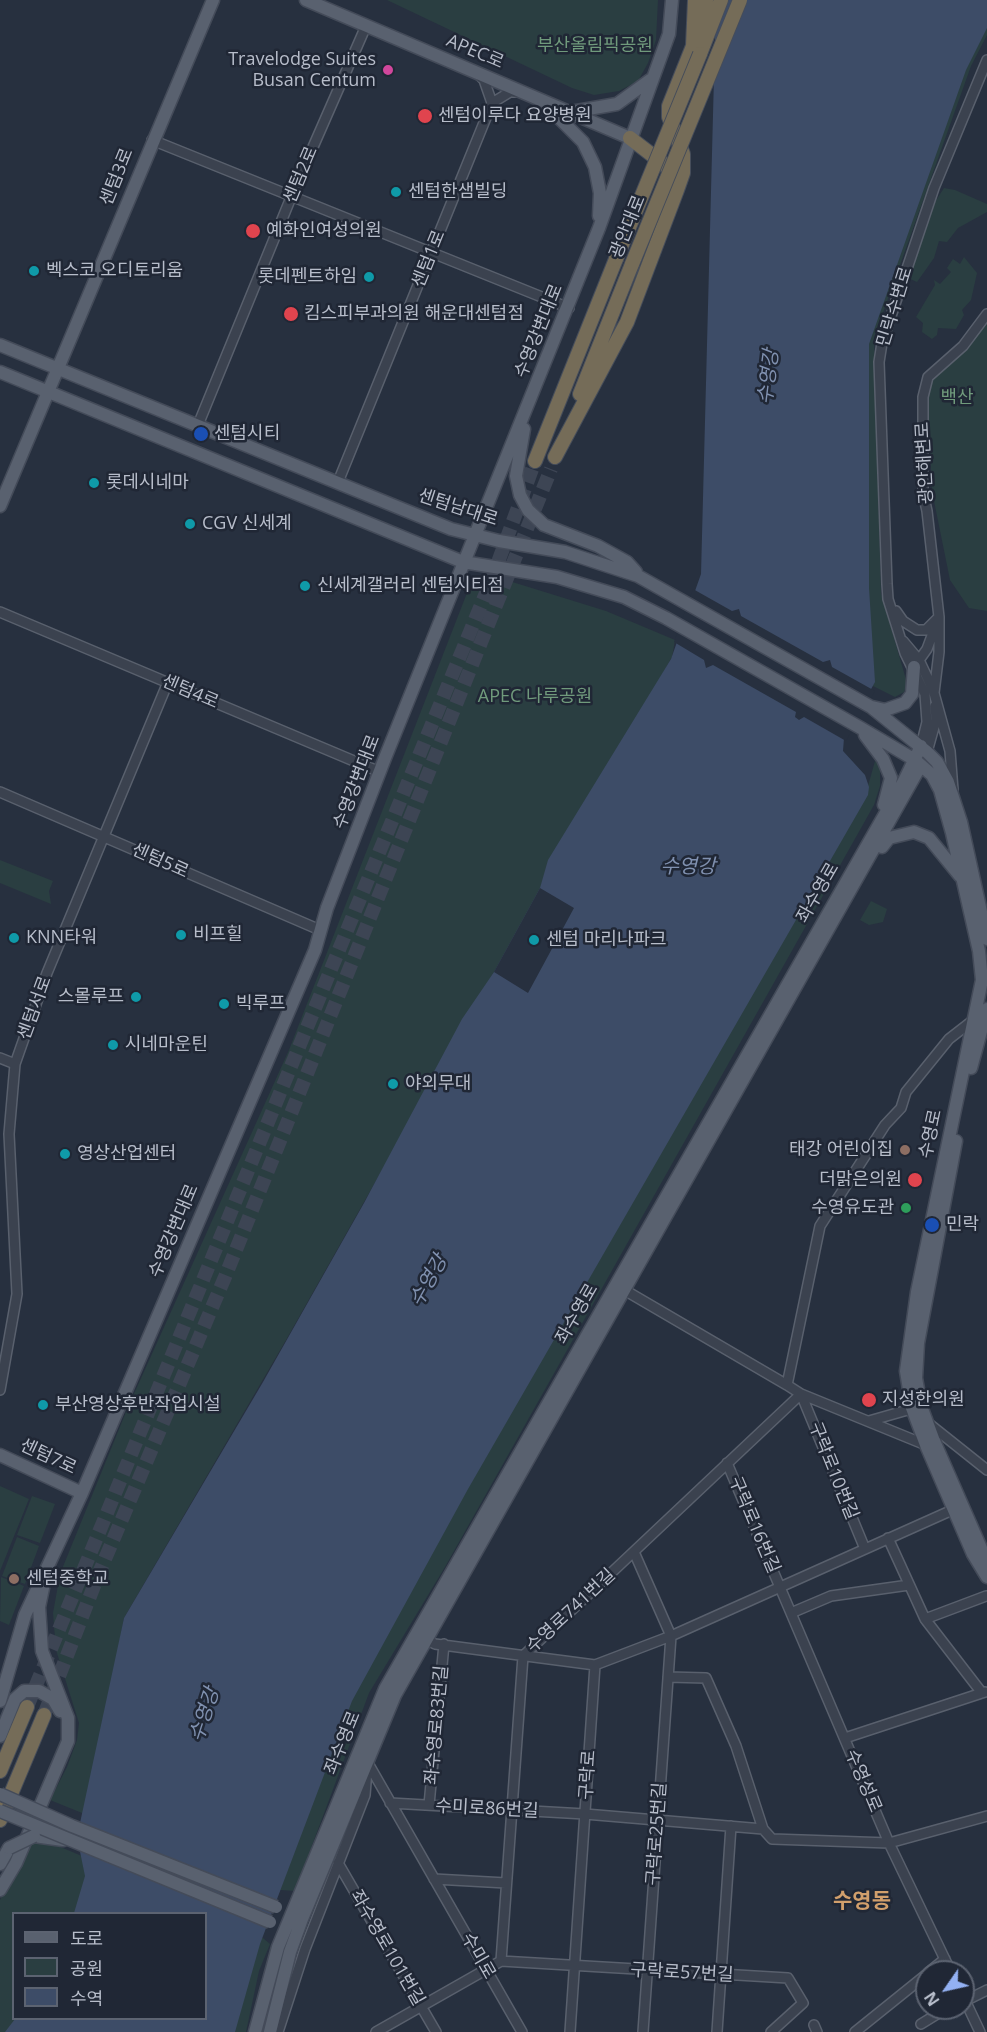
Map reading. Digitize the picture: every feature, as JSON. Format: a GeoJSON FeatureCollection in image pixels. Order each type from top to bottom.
{"type":"FeatureCollection","features":[{"type":"Feature","properties":{"kind":"highway"},"geometry":{"type":"LineString","coordinates":[[677,189],[683,172],[683,154],[669,117],[669,106],[693,46],[695,0]]}},
{"type":"Feature","properties":{"kind":"highway"},"geometry":{"type":"LineString","coordinates":[[700,54],[706,0]]}},
{"type":"Feature","properties":{"kind":"highway","name":"광안대로"},"geometry":{"type":"LineString","coordinates":[[535,461],[721,0]]}},
{"type":"Feature","properties":{"kind":"highway","name":"광안대로"},"geometry":{"type":"LineString","coordinates":[[677,189],[627,322],[553,463],[740,0]]}},
{"type":"Feature","properties":{"kind":"highway"},"geometry":{"type":"LineString","coordinates":[[630,138],[665,165],[673,176],[677,189]]}},
{"type":"Feature","properties":{"kind":"highway"},"geometry":{"type":"LineString","coordinates":[[0,1771],[27,1707]]}},
{"type":"Feature","properties":{"kind":"highway"},"geometry":{"type":"LineString","coordinates":[[0,1820],[44,1715]]}},
{"type":"Feature","properties":{"kind":"main road","name":"센텀3로"},"geometry":{"type":"LineString","coordinates":[[0,506],[56,368],[213,0]]}},
{"type":"Feature","properties":{"kind":"main road","name":"APEC로"},"geometry":{"type":"LineString","coordinates":[[306,0],[630,138]]}},
{"type":"Feature","properties":{"kind":"main road","name":"수영강변대로"},"geometry":{"type":"LineString","coordinates":[[7,1671],[25,1615],[82,1493],[315,950],[320,930],[380,772],[463,562],[569,308],[669,34],[672,0]]}},
{"type":"Feature","properties":{"kind":"main road"},"geometry":{"type":"LineString","coordinates":[[569,112],[617,104],[653,77]]}},
{"type":"Feature","properties":{"kind":"main road"},"geometry":{"type":"LineString","coordinates":[[538,99],[568,124],[583,142],[595,167],[600,194],[599,228]]}},
{"type":"Feature","properties":{"kind":"main road","name":"센텀남대로"},"geometry":{"type":"LineString","coordinates":[[0,345],[474,536],[564,552],[639,576],[871,707],[924,749]]}},
{"type":"Feature","properties":{"kind":"main road"},"geometry":{"type":"LineString","coordinates":[[0,372],[463,562],[580,582],[624,597],[666,618],[918,762]]}},
{"type":"Feature","properties":{"kind":"main road"},"geometry":{"type":"LineString","coordinates":[[527,408],[516,476],[520,495],[528,510],[544,525],[598,546],[627,562],[639,576]]}},
{"type":"Feature","properties":{"kind":"main road"},"geometry":{"type":"LineString","coordinates":[[871,707],[885,710],[905,703],[912,694],[917,663]]}},
{"type":"Feature","properties":{"kind":"main road"},"geometry":{"type":"LineString","coordinates":[[859,727],[876,748],[891,778],[879,823]]}},
{"type":"Feature","properties":{"kind":"main road"},"geometry":{"type":"LineString","coordinates":[[924,749],[937,762],[953,796],[987,939]]}},
{"type":"Feature","properties":{"kind":"main road","name":"좌수영로"},"geometry":{"type":"LineString","coordinates":[[255,2032],[291,1931],[385,1689],[421,1637],[620,1287],[872,856],[924,749]]}},
{"type":"Feature","properties":{"kind":"main road","name":"좌수영로"},"geometry":{"type":"LineString","coordinates":[[297,1916],[368,1762],[421,1637],[435,1624],[879,823],[918,762]]}},
{"type":"Feature","properties":{"kind":"main road","name":"수영로"},"geometry":{"type":"LineString","coordinates":[[918,762],[932,775],[940,790],[982,964],[983,1014],[918,1343],[917,1407],[926,1445],[987,1562]]}},
{"type":"Feature","properties":{"kind":"main road"},"geometry":{"type":"LineString","coordinates":[[872,856],[889,838],[914,832],[929,838],[962,878]]}},
{"type":"Feature","properties":{"kind":"main road","name":"수영로"},"geometry":{"type":"LineString","coordinates":[[917,1407],[928,1423],[973,1554],[987,1577]]}},
{"type":"Feature","properties":{"kind":"main road","name":"센텀7로"},"geometry":{"type":"LineString","coordinates":[[0,1455],[82,1493]]}},
{"type":"Feature","properties":{"kind":"main road","name":"수영강변대로"},"geometry":{"type":"LineString","coordinates":[[0,1890],[16,1863],[68,1741],[68,1718],[42,1651],[39,1632],[39,1607],[48,1567]]}},
{"type":"Feature","properties":{"kind":"main road"},"geometry":{"type":"LineString","coordinates":[[0,1682],[7,1671]]}},
{"type":"Feature","properties":{"kind":"main road"},"geometry":{"type":"LineString","coordinates":[[0,1701],[7,1671]]}},
{"type":"Feature","properties":{"kind":"main road"},"geometry":{"type":"LineString","coordinates":[[0,1736],[15,1699],[24,1691],[39,1691],[53,1699],[61,1714],[68,1741]]}},
{"type":"Feature","properties":{"kind":"main road"},"geometry":{"type":"LineString","coordinates":[[0,1794],[72,1826],[297,1916]]}},
{"type":"Feature","properties":{"kind":"main road"},"geometry":{"type":"LineString","coordinates":[[0,1811],[66,1841],[291,1931]]}},
{"type":"Feature","properties":{"kind":"main road"},"geometry":{"type":"LineString","coordinates":[[0,1864],[9,1848],[34,1836],[66,1841]]}},
{"type":"Feature","properties":{"kind":"main road","name":"좌수영로"},"geometry":{"type":"LineString","coordinates":[[270,2032],[291,1931]]}},
{"type":"Feature","properties":{"kind":"street","name":"센텀2로"},"geometry":{"type":"LineString","coordinates":[[198,424],[292,195],[366,26]]}},
{"type":"Feature","properties":{"kind":"street","name":"민락수변로"},"geometry":{"type":"LineString","coordinates":[[924,749],[936,720],[934,693],[901,639],[888,598],[879,362],[882,343],[934,188],[987,60]]}},
{"type":"Feature","properties":{"kind":"street"},"geometry":{"type":"LineString","coordinates":[[477,73],[484,80],[492,103],[510,92],[521,92]]}},
{"type":"Feature","properties":{"kind":"street","name":"센텀1로"},"geometry":{"type":"LineString","coordinates":[[338,482],[492,103]]}},
{"type":"Feature","properties":{"kind":"street"},"geometry":{"type":"LineString","coordinates":[[152,140],[569,308]]}},
{"type":"Feature","properties":{"kind":"street","name":"광안해변로"},"geometry":{"type":"LineString","coordinates":[[934,693],[939,652],[939,617],[923,494],[924,386],[928,377],[963,346],[987,314]]}},
{"type":"Feature","properties":{"kind":"street"},"geometry":{"type":"LineString","coordinates":[[888,598],[903,621],[917,630],[926,630],[939,617]]}},
{"type":"Feature","properties":{"kind":"street","name":"센텀4로"},"geometry":{"type":"LineString","coordinates":[[0,612],[380,772]]}},
{"type":"Feature","properties":{"kind":"street"},"geometry":{"type":"LineString","coordinates":[[917,663],[939,617]]}},
{"type":"Feature","properties":{"kind":"street","name":"민락수변로"},"geometry":{"type":"LineString","coordinates":[[917,663],[927,707],[924,749]]}},
{"type":"Feature","properties":{"kind":"street","name":"센텀서로"},"geometry":{"type":"LineString","coordinates":[[0,1390],[17,1294],[9,1134],[15,1064],[47,973],[168,682]]}},
{"type":"Feature","properties":{"kind":"street"},"geometry":{"type":"LineString","coordinates":[[934,693],[950,751],[953,796]]}},
{"type":"Feature","properties":{"kind":"street","name":"센텀5로"},"geometry":{"type":"LineString","coordinates":[[0,792],[320,930]]}},
{"type":"Feature","properties":{"kind":"street"},"geometry":{"type":"LineString","coordinates":[[787,1385],[820,1226],[885,1125],[901,1108],[906,1092],[949,1039],[983,1014]]}},
{"type":"Feature","properties":{"kind":"street"},"geometry":{"type":"LineString","coordinates":[[0,1058],[15,1064]]}},
{"type":"Feature","properties":{"kind":"street"},"geometry":{"type":"LineString","coordinates":[[620,1287],[801,1394],[926,1445]]}},
{"type":"Feature","properties":{"kind":"street","name":"수영로741번길"},"geometry":{"type":"LineString","coordinates":[[501,1960],[510,1810],[523,1656],[801,1394]]}},
{"type":"Feature","properties":{"kind":"street","name":"구락로10번길"},"geometry":{"type":"LineString","coordinates":[[801,1394],[865,1549]]}},
{"type":"Feature","properties":{"kind":"street"},"geometry":{"type":"LineString","coordinates":[[869,1421],[917,1407]]}},
{"type":"Feature","properties":{"kind":"street"},"geometry":{"type":"LineString","coordinates":[[928,1423],[987,1470]]}},
{"type":"Feature","properties":{"kind":"street","name":"구락로16번길"},"geometry":{"type":"LineString","coordinates":[[727,1463],[781,1587]]}},
{"type":"Feature","properties":{"kind":"street"},"geometry":{"type":"LineString","coordinates":[[595,1665],[671,1636],[958,1507]]}},
{"type":"Feature","properties":{"kind":"street"},"geometry":{"type":"LineString","coordinates":[[844,1738],[984,1692],[925,1619],[888,1538]]}},
{"type":"Feature","properties":{"kind":"street"},"geometry":{"type":"LineString","coordinates":[[634,1552],[671,1636]]}},
{"type":"Feature","properties":{"kind":"street"},"geometry":{"type":"LineString","coordinates":[[925,1619],[987,1598],[987,1577]]}},
{"type":"Feature","properties":{"kind":"street"},"geometry":{"type":"LineString","coordinates":[[791,1612],[831,1596],[909,1585]]}},
{"type":"Feature","properties":{"kind":"street","name":"수영성로"},"geometry":{"type":"LineString","coordinates":[[781,1587],[889,1843],[945,1959]]}},
{"type":"Feature","properties":{"kind":"street","name":"구락로25번길"},"geometry":{"type":"LineString","coordinates":[[643,2032],[671,1636]]}},
{"type":"Feature","properties":{"kind":"street","name":"좌수영로83번길"},"geometry":{"type":"LineString","coordinates":[[421,1637],[444,1644],[595,1665]]}},
{"type":"Feature","properties":{"kind":"street","name":"좌수영로83번길"},"geometry":{"type":"LineString","coordinates":[[429,1805],[444,1644]]}},
{"type":"Feature","properties":{"kind":"street","name":"구락로"},"geometry":{"type":"LineString","coordinates":[[570,2032],[595,1665]]}},
{"type":"Feature","properties":{"kind":"street"},"geometry":{"type":"LineString","coordinates":[[668,1677],[706,1678],[736,1746],[763,1829]]}},
{"type":"Feature","properties":{"kind":"street","name":"수미로"},"geometry":{"type":"LineString","coordinates":[[360,1749],[522,2032]]}},
{"type":"Feature","properties":{"kind":"street"},"geometry":{"type":"LineString","coordinates":[[278,2032],[338,1863],[365,1795],[368,1762]]}},
{"type":"Feature","properties":{"kind":"street","name":"수미로86번길"},"geometry":{"type":"LineString","coordinates":[[390,1803],[585,1814],[763,1829],[772,1839],[889,1843],[987,1816]]}},
{"type":"Feature","properties":{"kind":"street"},"geometry":{"type":"LineString","coordinates":[[717,2032],[731,1826]]}},
{"type":"Feature","properties":{"kind":"street","name":"좌수영로101번길"},"geometry":{"type":"LineString","coordinates":[[338,1863],[436,2032]]}},
{"type":"Feature","properties":{"kind":"street"},"geometry":{"type":"LineString","coordinates":[[434,1879],[506,1883]]}},
{"type":"Feature","properties":{"kind":"street"},"geometry":{"type":"LineString","coordinates":[[376,2032],[501,1960],[575,1967]]}},
{"type":"Feature","properties":{"kind":"street","name":"구락로57번길"},"geometry":{"type":"LineString","coordinates":[[575,1967],[788,1978],[803,2003],[771,2032]]}},
{"type":"Feature","properties":{"kind":"street"},"geometry":{"type":"LineString","coordinates":[[855,2032],[915,1984]]}},
{"type":"Feature","properties":{"kind":"street"},"geometry":{"type":"LineString","coordinates":[[921,2024],[928,2020]]}},
{"type":"Feature","properties":{"kind":"green space","name":"부산올림픽공원"},"geometry":{"type":"Polygon","coordinates":[[[387,0],[658,0],[656,40],[648,63],[638,81],[619,91],[594,95],[572,88],[387,0]]]}},
{"type":"Feature","properties":{"kind":"green space"},"geometry":{"type":"Polygon","coordinates":[[[987,0],[987,35],[971,66],[874,338],[881,593],[907,683],[904,692],[895,697],[865,682],[859,342],[987,0]]]}},
{"type":"Feature","properties":{"kind":"green space"},"geometry":{"type":"Polygon","coordinates":[[[944,188],[955,190],[987,204],[987,212],[958,228],[947,242],[939,241],[934,258],[917,282],[908,278],[935,202],[944,188]]]}},
{"type":"Feature","properties":{"kind":"green space"},"geometry":{"type":"Polygon","coordinates":[[[964,257],[977,273],[971,300],[962,310],[964,315],[956,329],[938,328],[937,335],[932,339],[922,332],[923,323],[916,317],[935,285],[934,280],[940,284],[951,272],[947,268],[953,259],[960,264],[964,257]]]}},
{"type":"Feature","properties":{"kind":"green space","name":"백산"},"geometry":{"type":"Polygon","coordinates":[[[987,321],[987,611],[969,608],[950,580],[932,491],[927,390],[928,383],[944,366],[966,351],[987,321]]]}},
{"type":"Feature","properties":{"kind":"green space","name":"APEC 나루공원"},"geometry":{"type":"Polygon","coordinates":[[[493,576],[606,611],[675,640],[672,657],[286,1340],[124,1618],[87,1815],[50,1800],[67,1767],[77,1740],[79,1723],[56,1650],[53,1613],[60,1574],[128,1407],[289,1050],[467,593],[473,586],[493,576]]]}},
{"type":"Feature","properties":{"kind":"green space"},"geometry":{"type":"Polygon","coordinates":[[[875,761],[880,764],[880,786],[874,805],[445,1567],[369,1693],[295,1891],[266,1889],[350,1687],[866,793],[875,761]]]}},
{"type":"Feature","properties":{"kind":"green space"},"geometry":{"type":"Polygon","coordinates":[[[0,860],[53,881],[49,891],[51,904],[0,883],[0,860]]]}},
{"type":"Feature","properties":{"kind":"green space"},"geometry":{"type":"Polygon","coordinates":[[[871,901],[887,909],[883,922],[869,925],[860,920],[871,901]]]}},
{"type":"Feature","properties":{"kind":"green space"},"geometry":{"type":"Polygon","coordinates":[[[0,1486],[29,1499],[0,1571],[0,1486]]]}},
{"type":"Feature","properties":{"kind":"green space"},"geometry":{"type":"Polygon","coordinates":[[[32,1496],[55,1504],[40,1543],[17,1535],[32,1496]]]}},
{"type":"Feature","properties":{"kind":"green space"},"geometry":{"type":"Polygon","coordinates":[[[17,1537],[39,1546],[25,1584],[2,1576],[17,1537]]]}},
{"type":"Feature","properties":{"kind":"green space"},"geometry":{"type":"Polygon","coordinates":[[[1,1577],[24,1586],[9,1625],[0,1621],[1,1577]]]}},
{"type":"Feature","properties":{"kind":"green space"},"geometry":{"type":"Polygon","coordinates":[[[51,1843],[250,1927],[270,1944],[259,1971],[246,2032],[0,2032],[0,1900],[27,1845],[51,1843]]]}},
{"type":"Feature","properties":{"kind":"water","name":"수영강"},"geometry":{"type":"Polygon","coordinates":[[[716,0],[987,0],[987,28],[966,70],[869,344],[869,588],[875,682],[844,738],[843,751],[865,775],[869,787],[868,795],[468,1489],[352,1701],[260,1944],[235,2032],[5,2032],[14,2020],[207,2020],[207,1912],[74,1912],[85,1876],[77,1837],[124,1618],[263,1382],[364,1203],[462,1019],[494,972],[540,888],[548,860],[671,659],[701,574],[716,0]]]}},
{"type":"Feature","properties":{"kind":"pier"},"geometry":{"type":"Polygon","coordinates":[[[693,589],[732,611],[739,609],[741,616],[823,662],[830,660],[832,667],[875,691],[846,741],[804,717],[799,720],[795,717],[796,712],[713,665],[706,668],[704,660],[674,642],[693,589]]]}},
{"type":"Feature","properties":{"kind":"pier","name":"센텀 마리나파크"},"geometry":{"type":"Polygon","coordinates":[[[540,888],[574,908],[528,993],[494,972],[540,888]]]}},
{"type":"Feature","properties":{"kind":"tunnel"},"geometry":{"type":"LineString","coordinates":[[27,1707],[493,576],[535,461]]}},
{"type":"Feature","properties":{"kind":"tunnel"},"geometry":{"type":"LineString","coordinates":[[44,1715],[99,1573],[225,1277],[551,469]]}},
{"type":"Feature","properties":{"kind":"place","name":"Travelodge Suites Busan Centum"},"geometry":{"type":"Point","coordinates":[388,70]}},
{"type":"Feature","properties":{"kind":"place","name":"센텀이루다 요양병원"},"geometry":{"type":"Point","coordinates":[425,116]}},
{"type":"Feature","properties":{"kind":"place","name":"센텀한샘빌딩"},"geometry":{"type":"Point","coordinates":[396,192]}},
{"type":"Feature","properties":{"kind":"place","name":"예화인여성의원"},"geometry":{"type":"Point","coordinates":[253,231]}},
{"type":"Feature","properties":{"kind":"place","name":"벡스코 오디토리움"},"geometry":{"type":"Point","coordinates":[34,271]}},
{"type":"Feature","properties":{"kind":"place","name":"롯데펜트하임"},"geometry":{"type":"Point","coordinates":[369,277]}},
{"type":"Feature","properties":{"kind":"place","name":"킴스피부과의원 해운대센텀점"},"geometry":{"type":"Point","coordinates":[291,314]}},
{"type":"Feature","properties":{"kind":"place","name":"센텀시티"},"geometry":{"type":"Point","coordinates":[201,434]}},
{"type":"Feature","properties":{"kind":"place","name":"롯데시네마"},"geometry":{"type":"Point","coordinates":[94,483]}},
{"type":"Feature","properties":{"kind":"place","name":"CGV 신세계"},"geometry":{"type":"Point","coordinates":[190,524]}},
{"type":"Feature","properties":{"kind":"place","name":"신세계갤러리 센텀시티점"},"geometry":{"type":"Point","coordinates":[305,586]}},
{"type":"Feature","properties":{"kind":"place","name":"비프힐"},"geometry":{"type":"Point","coordinates":[181,935]}},
{"type":"Feature","properties":{"kind":"place","name":"KNN타워"},"geometry":{"type":"Point","coordinates":[14,938]}},
{"type":"Feature","properties":{"kind":"place","name":"센텀 마리나파크"},"geometry":{"type":"Point","coordinates":[534,940]}},
{"type":"Feature","properties":{"kind":"place","name":"스몰루프"},"geometry":{"type":"Point","coordinates":[136,997]}},
{"type":"Feature","properties":{"kind":"place","name":"빅루프"},"geometry":{"type":"Point","coordinates":[224,1004]}},
{"type":"Feature","properties":{"kind":"place","name":"시네마운틴"},"geometry":{"type":"Point","coordinates":[113,1045]}},
{"type":"Feature","properties":{"kind":"place","name":"야외무대"},"geometry":{"type":"Point","coordinates":[393,1084]}},
{"type":"Feature","properties":{"kind":"place","name":"태강 어린이집"},"geometry":{"type":"Point","coordinates":[905,1150]}},
{"type":"Feature","properties":{"kind":"place","name":"영상산업센터"},"geometry":{"type":"Point","coordinates":[65,1154]}},
{"type":"Feature","properties":{"kind":"place","name":"더맑은의원"},"geometry":{"type":"Point","coordinates":[915,1180]}},
{"type":"Feature","properties":{"kind":"place","name":"수영유도관"},"geometry":{"type":"Point","coordinates":[906,1208]}},
{"type":"Feature","properties":{"kind":"place","name":"민락"},"geometry":{"type":"Point","coordinates":[932,1225]}},
{"type":"Feature","properties":{"kind":"place","name":"지성한의원"},"geometry":{"type":"Point","coordinates":[869,1400]}},
{"type":"Feature","properties":{"kind":"place","name":"부산영상후반작업시설"},"geometry":{"type":"Point","coordinates":[43,1405]}},
{"type":"Feature","properties":{"kind":"place","name":"센텀중학교"},"geometry":{"type":"Point","coordinates":[14,1579]}},
{"type":"Feature","properties":{"kind":"district","name":"수영동"},"geometry":{"type":"Point","coordinates":[862,1902]}}]}
